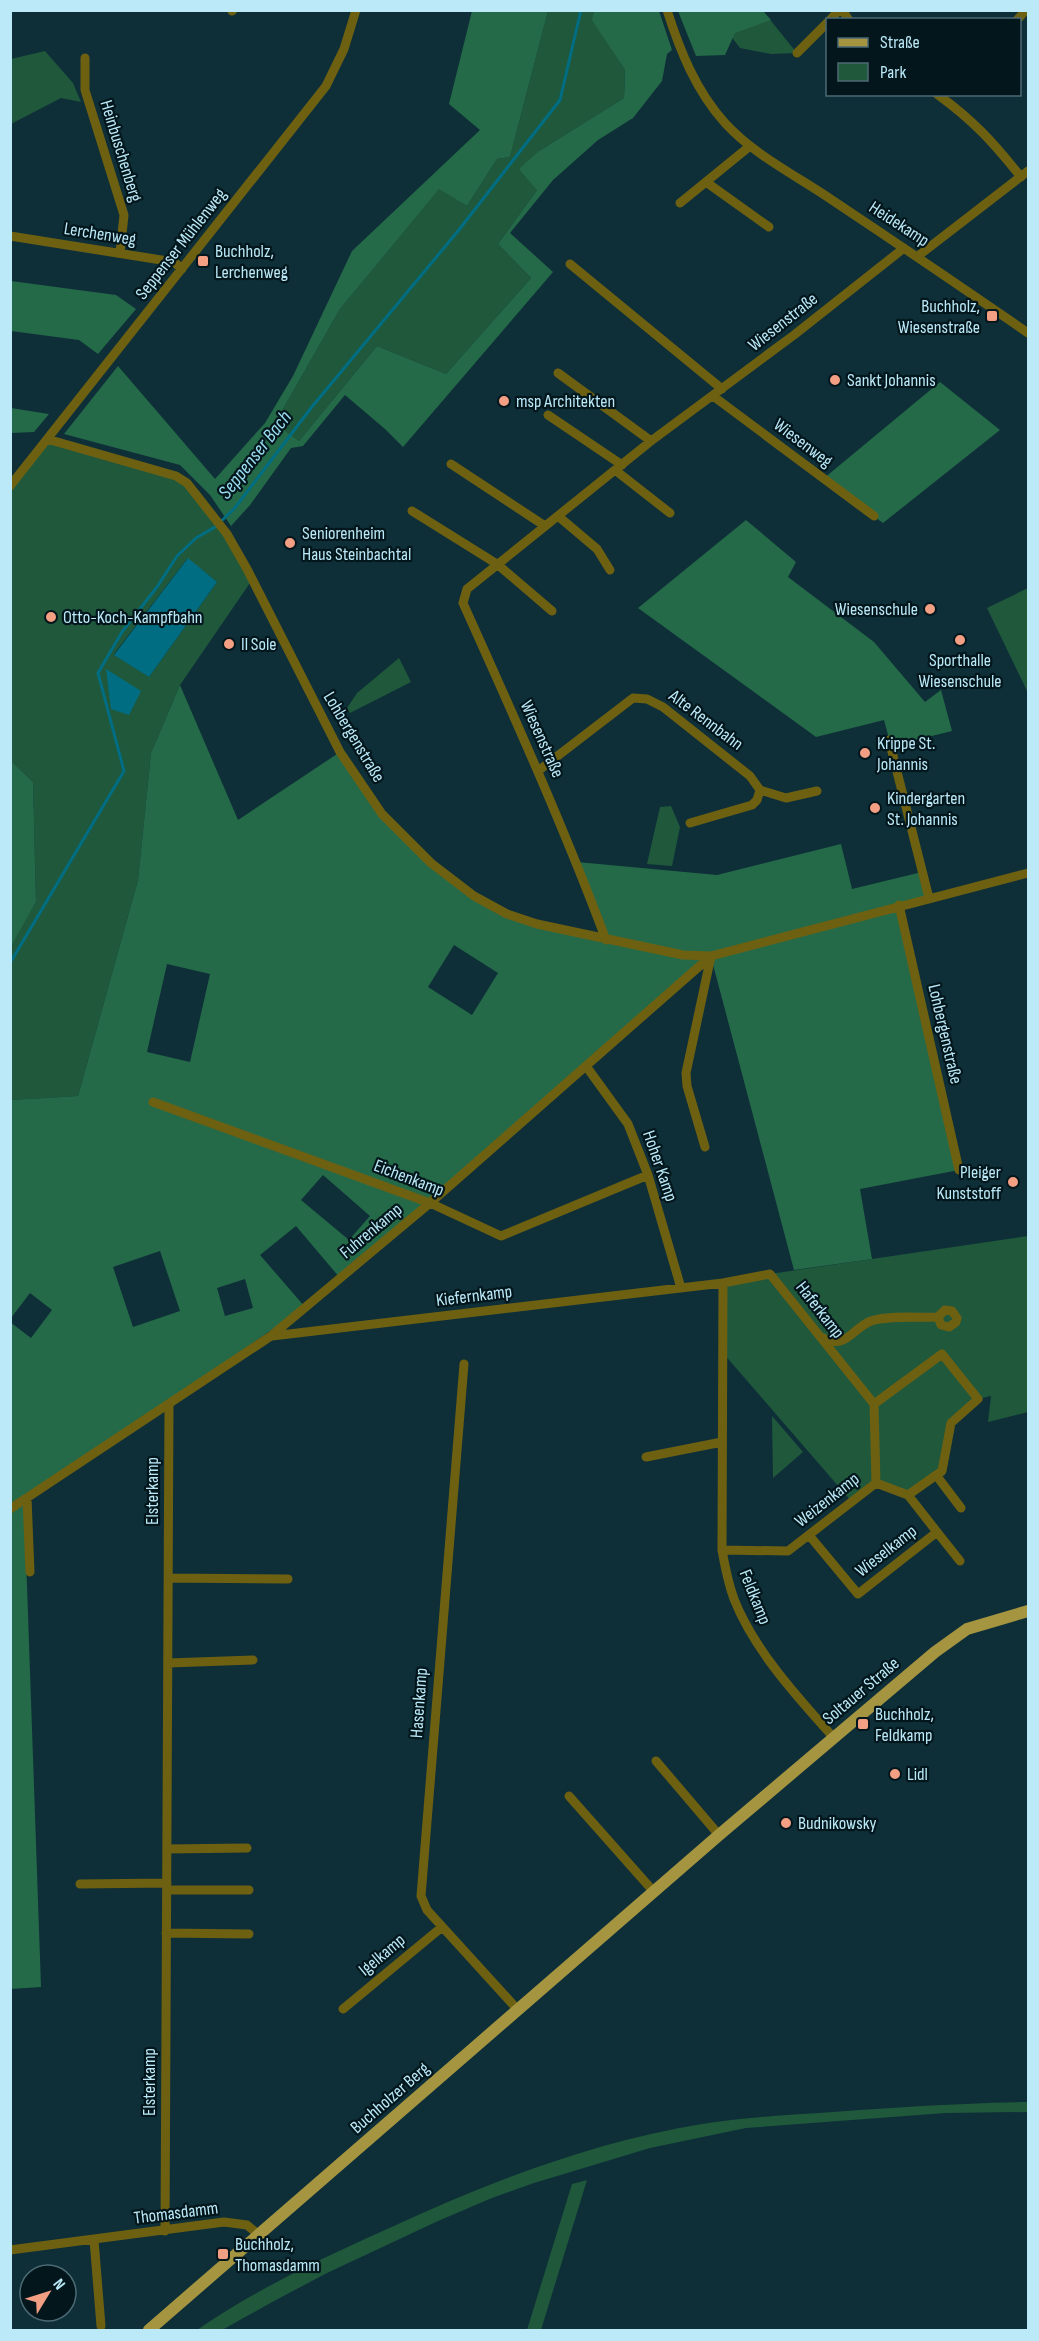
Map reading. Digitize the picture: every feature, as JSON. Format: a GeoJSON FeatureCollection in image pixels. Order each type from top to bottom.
{"type":"FeatureCollection","features":[{"type":"Feature","properties":{"kind":"main road","name":"Soltauer Straße"},"geometry":{"type":"LineString","coordinates":[[732,1825],[951,1639],[979,1624],[1029,1611]]}},
{"type":"Feature","properties":{"kind":"main road","name":"Buchholzer Berg"},"geometry":{"type":"LineString","coordinates":[[149,2331],[732,1825]]}},
{"type":"Feature","properties":{"kind":"street","name":"Seppenser Mühlenweg"},"geometry":{"type":"LineString","coordinates":[[10,486],[326,86],[344,49],[356,10]]}},
{"type":"Feature","properties":{"kind":"street","name":"Heidekamp"},"geometry":{"type":"LineString","coordinates":[[667,10],[678,45],[699,88],[726,123],[750,146],[918,256],[1029,333]]}},
{"type":"Feature","properties":{"kind":"street"},"geometry":{"type":"LineString","coordinates":[[797,53],[826,24]]}},
{"type":"Feature","properties":{"kind":"street","name":"Heinbuschenberg"},"geometry":{"type":"LineString","coordinates":[[85,58],[85,90],[124,215],[120,253]]}},
{"type":"Feature","properties":{"kind":"street"},"geometry":{"type":"LineString","coordinates":[[918,256],[1025,174],[966,115],[941,96]]}},
{"type":"Feature","properties":{"kind":"street"},"geometry":{"type":"LineString","coordinates":[[681,203],[750,146]]}},
{"type":"Feature","properties":{"kind":"street"},"geometry":{"type":"LineString","coordinates":[[706,182],[769,227]]}},
{"type":"Feature","properties":{"kind":"street","name":"Lerchenweg"},"geometry":{"type":"LineString","coordinates":[[10,236],[174,262],[182,269]]}},
{"type":"Feature","properties":{"kind":"street","name":"Wiesenstraße"},"geometry":{"type":"LineString","coordinates":[[606,940],[577,862],[463,603],[466,589],[651,441],[813,320],[904,248]]}},
{"type":"Feature","properties":{"kind":"street"},"geometry":{"type":"LineString","coordinates":[[570,264],[722,389]]}},
{"type":"Feature","properties":{"kind":"street"},"geometry":{"type":"LineString","coordinates":[[558,373],[651,441]]}},
{"type":"Feature","properties":{"kind":"street","name":"Wiesenweg"},"geometry":{"type":"LineString","coordinates":[[713,396],[874,516]]}},
{"type":"Feature","properties":{"kind":"street"},"geometry":{"type":"LineString","coordinates":[[548,414],[618,467],[669,513]]}},
{"type":"Feature","properties":{"kind":"street","name":"Lohbergenstraße"},"geometry":{"type":"LineString","coordinates":[[47,439],[176,476],[187,483],[227,534],[247,569],[327,729],[382,814],[431,863],[474,896],[507,914],[537,924],[606,940],[683,955],[711,956],[899,905],[1029,873]]}},
{"type":"Feature","properties":{"kind":"street"},"geometry":{"type":"LineString","coordinates":[[451,464],[545,526]]}},
{"type":"Feature","properties":{"kind":"street"},"geometry":{"type":"LineString","coordinates":[[411,511],[498,564],[552,611]]}},
{"type":"Feature","properties":{"kind":"street"},"geometry":{"type":"LineString","coordinates":[[558,516],[597,549],[610,570]]}},
{"type":"Feature","properties":{"kind":"street","name":"Alte Rennbahn"},"geometry":{"type":"LineString","coordinates":[[538,771],[633,698],[647,699],[663,706],[718,749],[750,776],[759,790]]}},
{"type":"Feature","properties":{"kind":"street"},"geometry":{"type":"LineString","coordinates":[[889,740],[929,898]]}},
{"type":"Feature","properties":{"kind":"street"},"geometry":{"type":"LineString","coordinates":[[690,823],[752,805],[757,800],[759,790],[786,798],[817,791]]}},
{"type":"Feature","properties":{"kind":"street","name":"Lohbergenstraße"},"geometry":{"type":"LineString","coordinates":[[899,905],[959,1170]]}},
{"type":"Feature","properties":{"kind":"street"},"geometry":{"type":"LineString","coordinates":[[705,1147],[687,1086],[686,1073],[711,956]]}},
{"type":"Feature","properties":{"kind":"street","name":"Fuhrenkamp"},"geometry":{"type":"LineString","coordinates":[[10,1509],[271,1336],[430,1203],[711,956]]}},
{"type":"Feature","properties":{"kind":"street","name":"Hoher Kamp"},"geometry":{"type":"LineString","coordinates":[[586,1066],[628,1124],[648,1174],[681,1288]]}},
{"type":"Feature","properties":{"kind":"street","name":"Eichenkamp"},"geometry":{"type":"LineString","coordinates":[[153,1102],[430,1203],[501,1236],[648,1174]]}},
{"type":"Feature","properties":{"kind":"street","name":"Haferkamp"},"geometry":{"type":"LineString","coordinates":[[723,1283],[770,1274],[874,1404]]}},
{"type":"Feature","properties":{"kind":"street"},"geometry":{"type":"LineString","coordinates":[[681,1288],[723,1283]]}},
{"type":"Feature","properties":{"kind":"street","name":"Feldkamp"},"geometry":{"type":"LineString","coordinates":[[723,1283],[722,1550],[734,1600],[767,1658],[834,1738]]}},
{"type":"Feature","properties":{"kind":"street","name":"Kiefernkamp"},"geometry":{"type":"LineString","coordinates":[[271,1336],[681,1288]]}},
{"type":"Feature","properties":{"kind":"street"},"geometry":{"type":"LineString","coordinates":[[819,1336],[834,1342],[847,1338],[867,1323],[876,1320],[938,1317]]}},
{"type":"Feature","properties":{"kind":"street"},"geometry":{"type":"LineString","coordinates":[[874,1404],[942,1354],[978,1399],[951,1423],[942,1471],[908,1495],[876,1484]]}},
{"type":"Feature","properties":{"kind":"street","name":"Hasenkamp"},"geometry":{"type":"LineString","coordinates":[[464,1364],[421,1896],[427,1910],[518,2010]]}},
{"type":"Feature","properties":{"kind":"street","name":"Weizenkamp"},"geometry":{"type":"LineString","coordinates":[[722,1550],[788,1551],[876,1484],[874,1404]]}},
{"type":"Feature","properties":{"kind":"street","name":"Elsterkamp"},"geometry":{"type":"LineString","coordinates":[[165,2231],[169,1405]]}},
{"type":"Feature","properties":{"kind":"street"},"geometry":{"type":"LineString","coordinates":[[646,1457],[722,1442]]}},
{"type":"Feature","properties":{"kind":"street"},"geometry":{"type":"LineString","coordinates":[[936,1475],[961,1508]]}},
{"type":"Feature","properties":{"kind":"street","name":"Wieselkamp"},"geometry":{"type":"LineString","coordinates":[[908,1495],[960,1562]]}},
{"type":"Feature","properties":{"kind":"street"},"geometry":{"type":"LineString","coordinates":[[27,1498],[30,1572]]}},
{"type":"Feature","properties":{"kind":"street","name":"Wieselkamp"},"geometry":{"type":"LineString","coordinates":[[809,1535],[858,1594],[937,1532]]}},
{"type":"Feature","properties":{"kind":"street"},"geometry":{"type":"LineString","coordinates":[[168,1578],[288,1579]]}},
{"type":"Feature","properties":{"kind":"street"},"geometry":{"type":"LineString","coordinates":[[168,1663],[253,1660]]}},
{"type":"Feature","properties":{"kind":"street"},"geometry":{"type":"LineString","coordinates":[[656,1761],[720,1835]]}},
{"type":"Feature","properties":{"kind":"street"},"geometry":{"type":"LineString","coordinates":[[569,1796],[654,1892]]}},
{"type":"Feature","properties":{"kind":"street"},"geometry":{"type":"LineString","coordinates":[[167,1849],[247,1848]]}},
{"type":"Feature","properties":{"kind":"street"},"geometry":{"type":"LineString","coordinates":[[80,1884],[249,1890]]}},
{"type":"Feature","properties":{"kind":"street","name":"Igelkamp"},"geometry":{"type":"LineString","coordinates":[[343,2009],[442,1927]]}},
{"type":"Feature","properties":{"kind":"street"},"geometry":{"type":"LineString","coordinates":[[166,1933],[249,1934]]}},
{"type":"Feature","properties":{"kind":"street","name":"Thomasdamm"},"geometry":{"type":"LineString","coordinates":[[10,2250],[224,2222],[247,2225],[259,2235]]}},
{"type":"Feature","properties":{"kind":"street"},"geometry":{"type":"LineString","coordinates":[[94,2240],[101,2326]]}},
{"type":"Feature","properties":{"kind":"green space"},"geometry":{"type":"Polygon","coordinates":[[[472,11],[548,11],[510,157],[497,159],[467,206],[439,189],[340,309],[275,423],[299,441],[377,346],[446,374],[531,278],[498,244],[537,190],[519,169],[539,151],[624,98],[625,70],[592,20],[594,11],[659,11],[672,50],[667,54],[662,81],[633,118],[598,140],[553,180],[510,233],[553,272],[403,447],[345,395],[303,446],[291,448],[250,505],[231,526],[210,495],[180,465],[64,434],[118,366],[215,479],[265,423],[293,376],[352,251],[480,130],[449,104],[472,11]]]}},
{"type":"Feature","properties":{"kind":"green space"},"geometry":{"type":"Polygon","coordinates":[[[548,11],[594,11],[593,20],[625,70],[624,98],[539,151],[537,190],[498,244],[531,278],[446,374],[377,346],[299,441],[275,423],[340,309],[439,188],[467,206],[497,159],[510,157],[548,11]]]}},
{"type":"Feature","properties":{"kind":"green space"},"geometry":{"type":"Polygon","coordinates":[[[678,11],[763,11],[771,20],[735,33],[725,55],[696,56],[678,11]]]}},
{"type":"Feature","properties":{"kind":"green space"},"geometry":{"type":"Polygon","coordinates":[[[712,11],[763,11],[797,53],[771,54],[740,48],[712,11]]]}},
{"type":"Feature","properties":{"kind":"green space"},"geometry":{"type":"Polygon","coordinates":[[[45,51],[73,83],[81,102],[61,98],[11,124],[11,59],[45,51]]]}},
{"type":"Feature","properties":{"kind":"green space"},"geometry":{"type":"Polygon","coordinates":[[[11,281],[116,295],[136,309],[98,354],[79,340],[11,331],[11,281]]]}},
{"type":"Feature","properties":{"kind":"green space"},"geometry":{"type":"Polygon","coordinates":[[[940,382],[1000,430],[883,523],[823,479],[940,382]]]}},
{"type":"Feature","properties":{"kind":"green space"},"geometry":{"type":"Polygon","coordinates":[[[11,408],[49,414],[34,432],[11,433],[11,408]]]}},
{"type":"Feature","properties":{"kind":"green space"},"geometry":{"type":"Polygon","coordinates":[[[47,439],[176,476],[211,513],[252,580],[180,685],[151,753],[138,880],[78,1096],[11,1100],[11,944],[36,902],[33,782],[11,761],[11,486],[47,439]],[[187,559],[114,654],[149,677],[217,582],[187,559]]]}},
{"type":"Feature","properties":{"kind":"green space"},"geometry":{"type":"Polygon","coordinates":[[[746,520],[796,562],[788,577],[874,642],[925,702],[941,690],[952,731],[891,746],[884,720],[816,737],[638,608],[746,520]]]}},
{"type":"Feature","properties":{"kind":"green space"},"geometry":{"type":"Polygon","coordinates":[[[1028,588],[1028,693],[987,608],[1028,588]]]}},
{"type":"Feature","properties":{"kind":"green space"},"geometry":{"type":"Polygon","coordinates":[[[399,658],[411,682],[350,713],[347,708],[357,693],[399,658]]]}},
{"type":"Feature","properties":{"kind":"green space"},"geometry":{"type":"Polygon","coordinates":[[[180,685],[238,820],[340,752],[382,814],[431,863],[507,914],[605,939],[577,862],[717,875],[841,844],[852,889],[922,872],[929,898],[900,905],[959,1170],[860,1189],[872,1259],[794,1270],[711,957],[340,1278],[296,1226],[260,1255],[305,1307],[24,1500],[41,1987],[11,1989],[10,1322],[31,1338],[52,1310],[30,1293],[11,1318],[11,1100],[78,1096],[138,880],[151,753],[180,685]],[[454,945],[428,987],[472,1015],[498,973],[454,945]],[[167,964],[147,1052],[190,1062],[210,974],[167,964]],[[323,1175],[301,1200],[349,1240],[370,1216],[323,1175]],[[160,1251],[113,1267],[133,1327],[180,1311],[160,1251]],[[245,1279],[217,1288],[225,1316],[253,1308],[245,1279]]]}},
{"type":"Feature","properties":{"kind":"green space"},"geometry":{"type":"Polygon","coordinates":[[[11,761],[33,782],[36,902],[11,946],[11,761]]]}},
{"type":"Feature","properties":{"kind":"green space"},"geometry":{"type":"Polygon","coordinates":[[[671,806],[680,827],[672,866],[647,864],[660,807],[671,806]]]}},
{"type":"Feature","properties":{"kind":"green space"},"geometry":{"type":"Polygon","coordinates":[[[1028,1236],[1028,1412],[988,1422],[991,1396],[978,1399],[951,1423],[942,1471],[908,1495],[876,1484],[852,1502],[723,1353],[723,1283],[1028,1236]]]}},
{"type":"Feature","properties":{"kind":"green space"},"geometry":{"type":"Polygon","coordinates":[[[772,1416],[803,1452],[773,1478],[772,1416]]]}},
{"type":"Feature","properties":{"kind":"green space"},"geometry":{"type":"Polygon","coordinates":[[[1028,2102],[1028,2112],[945,2113],[746,2128],[650,2148],[492,2198],[327,2273],[222,2330],[197,2330],[288,2276],[423,2213],[540,2166],[620,2142],[702,2124],[751,2118],[979,2103],[1028,2102]]]}},
{"type":"Feature","properties":{"kind":"green space"},"geometry":{"type":"Polygon","coordinates":[[[587,2180],[541,2330],[527,2330],[572,2184],[587,2180]]]}},
{"type":"Feature","properties":{"kind":"water"},"geometry":{"type":"Polygon","coordinates":[[[188,558],[217,582],[149,677],[114,655],[188,558]]]}},
{"type":"Feature","properties":{"kind":"water"},"geometry":{"type":"Polygon","coordinates":[[[106,669],[141,691],[129,715],[111,709],[106,669]]]}},
{"type":"Feature","properties":{"kind":"waterway","name":"Seppenser Bach"},"geometry":{"type":"LineString","coordinates":[[10,963],[124,771],[98,673],[122,632],[157,587],[177,556],[196,538],[215,527],[234,509],[311,408],[458,231],[560,100],[581,10]]}},
{"type":"Feature","properties":{"kind":"place","name":"Buchholz, Lerchenweg"},"geometry":{"type":"Point","coordinates":[203,261]}},
{"type":"Feature","properties":{"kind":"place","name":"Buchholz, Wiesenstraße"},"geometry":{"type":"Point","coordinates":[992,316]}},
{"type":"Feature","properties":{"kind":"place","name":"Sankt Johannis"},"geometry":{"type":"Point","coordinates":[835,380]}},
{"type":"Feature","properties":{"kind":"place","name":"msp Architekten"},"geometry":{"type":"Point","coordinates":[504,401]}},
{"type":"Feature","properties":{"kind":"place","name":"Seniorenheim Haus Steinbachtal"},"geometry":{"type":"Point","coordinates":[290,543]}},
{"type":"Feature","properties":{"kind":"place","name":"Wiesenschule"},"geometry":{"type":"Point","coordinates":[930,609]}},
{"type":"Feature","properties":{"kind":"place","name":"Otto-Koch-Kampfbahn"},"geometry":{"type":"Point","coordinates":[51,617]}},
{"type":"Feature","properties":{"kind":"place","name":"Sporthalle Wiesenschule"},"geometry":{"type":"Point","coordinates":[960,640]}},
{"type":"Feature","properties":{"kind":"place","name":"Il Sole"},"geometry":{"type":"Point","coordinates":[229,644]}},
{"type":"Feature","properties":{"kind":"place","name":"Krippe St. Johannis"},"geometry":{"type":"Point","coordinates":[865,753]}},
{"type":"Feature","properties":{"kind":"place","name":"Kindergarten St. Johannis"},"geometry":{"type":"Point","coordinates":[875,808]}},
{"type":"Feature","properties":{"kind":"place","name":"Pleiger Kunststoff"},"geometry":{"type":"Point","coordinates":[1013,1182]}},
{"type":"Feature","properties":{"kind":"place","name":"Buchholz, Feldkamp"},"geometry":{"type":"Point","coordinates":[863,1724]}},
{"type":"Feature","properties":{"kind":"place","name":"Lidl"},"geometry":{"type":"Point","coordinates":[895,1774]}},
{"type":"Feature","properties":{"kind":"place","name":"Budnikowsky"},"geometry":{"type":"Point","coordinates":[786,1823]}},
{"type":"Feature","properties":{"kind":"place","name":"Buchholz, Thomasdamm"},"geometry":{"type":"Point","coordinates":[223,2254]}}]}
